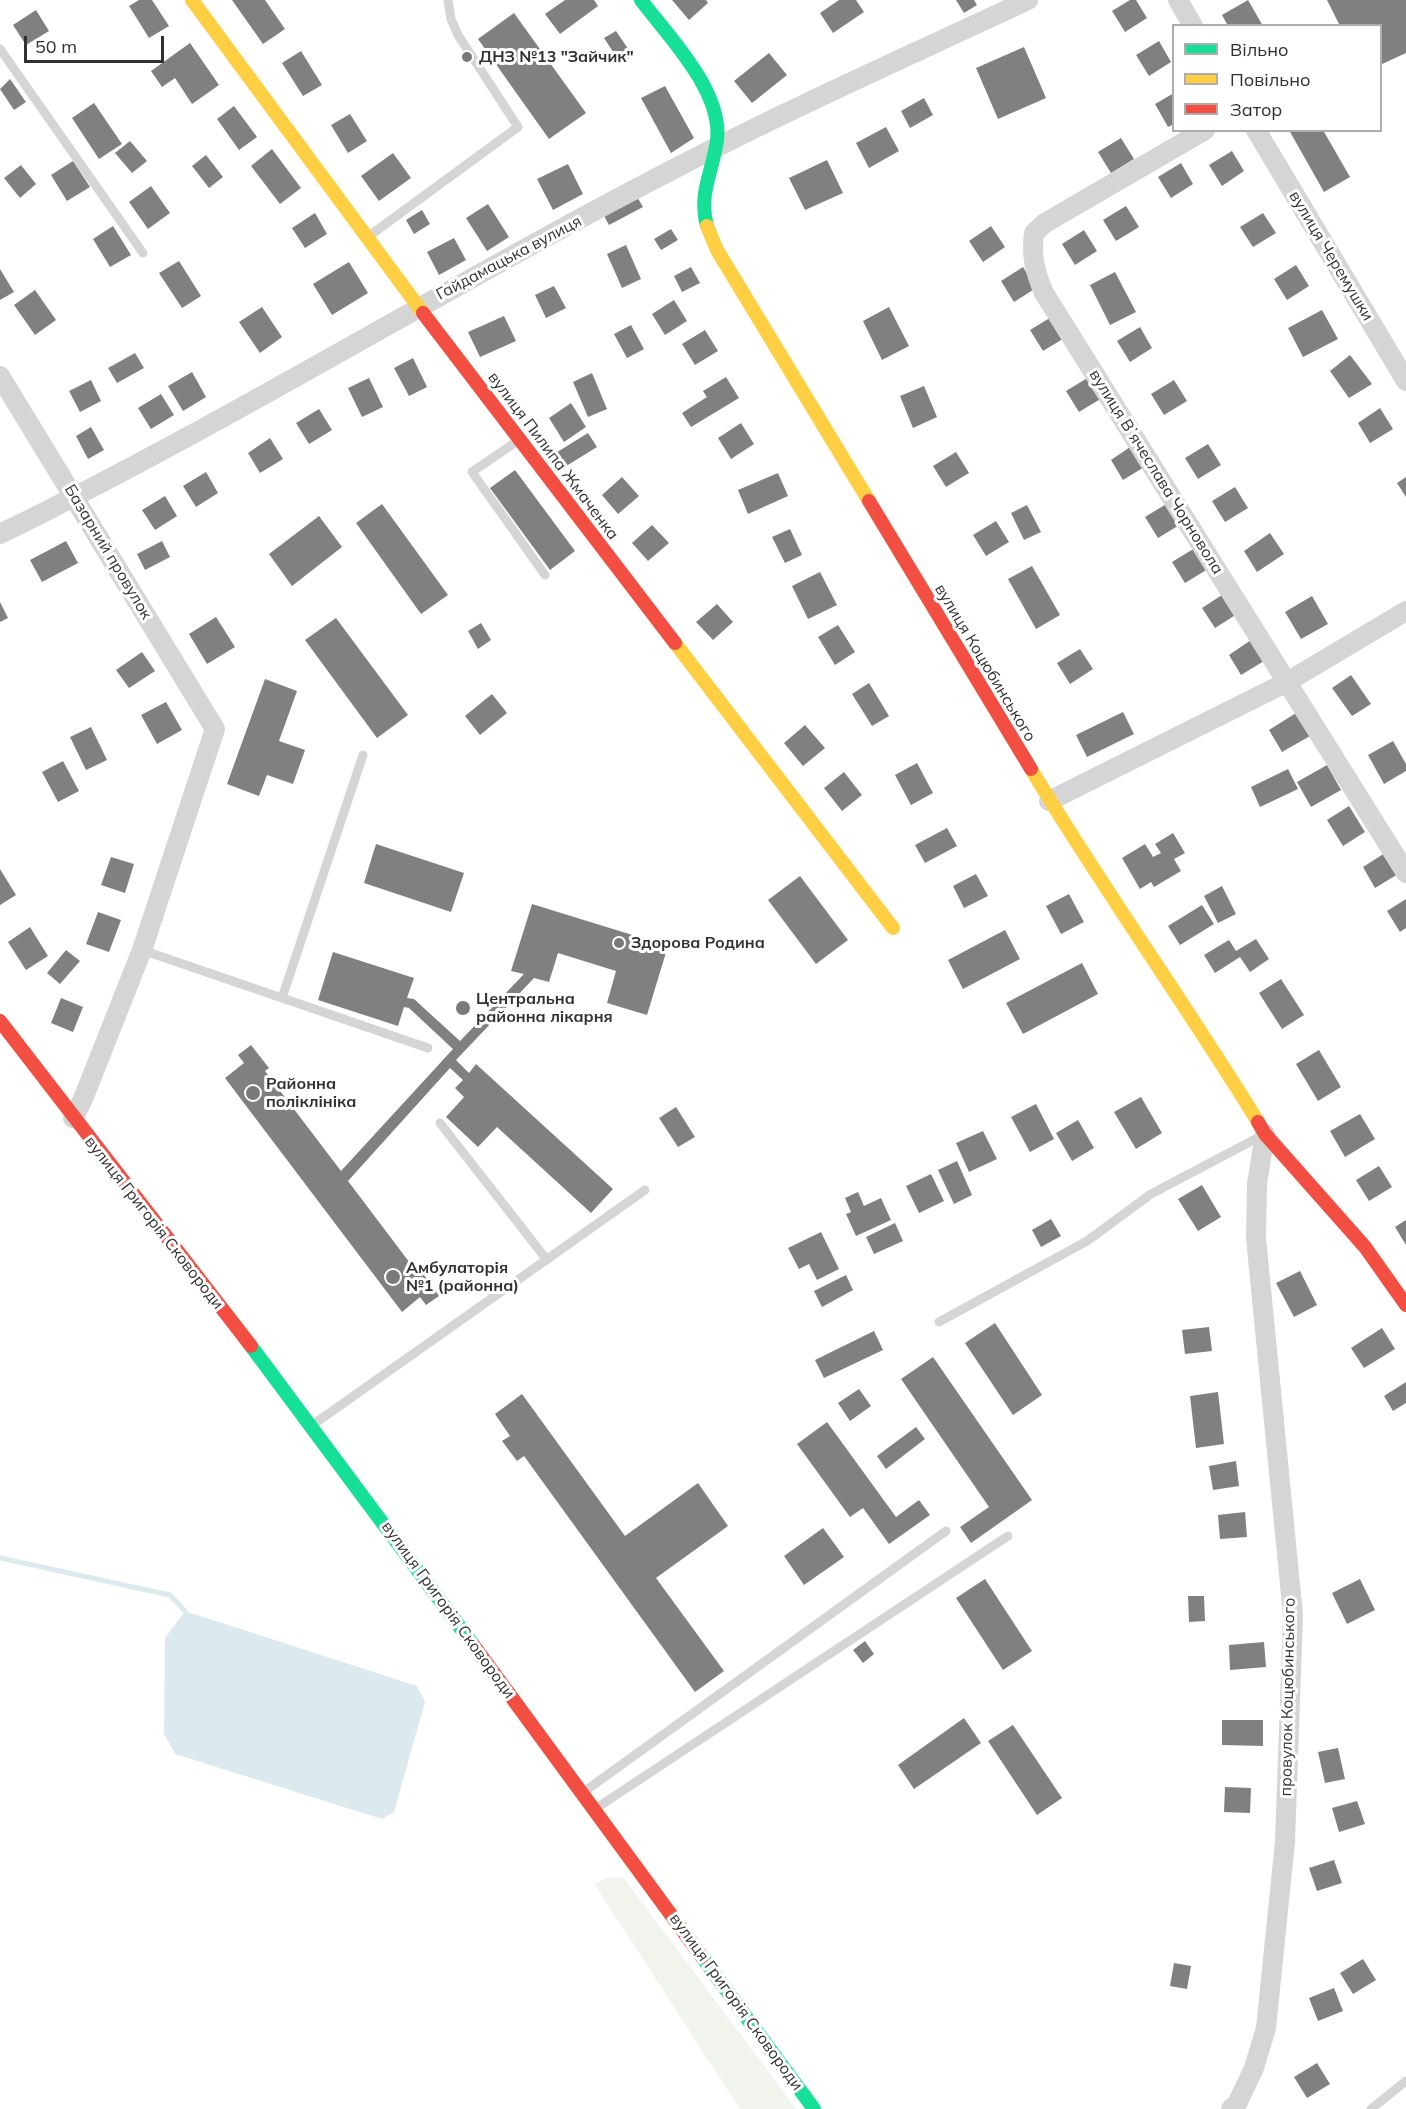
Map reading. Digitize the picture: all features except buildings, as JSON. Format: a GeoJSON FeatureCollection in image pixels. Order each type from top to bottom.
{"type":"FeatureCollection","features":[{"type":"Feature","properties":{"kind":"street","name":"вулиця Пилипа Жмаченка"},"geometry":{"type":"LineString","coordinates":[[192,0],[419,307],[893,928]]}},
{"type":"Feature","properties":{"kind":"street","name":"вулиця Коцюбинського"},"geometry":{"type":"LineString","coordinates":[[641,0],[693,71],[712,105],[717,124],[717,147],[704,189],[703,202],[704,217],[717,250],[1049,801],[1265,1134],[1365,1247],[1406,1305]]}},
{"type":"Feature","properties":{"kind":"street","name":"Гайдамацька вулиця"},"geometry":{"type":"LineString","coordinates":[[0,534],[75,498],[419,307],[717,147],[1028,0]]}},
{"type":"Feature","properties":{"kind":"street"},"geometry":{"type":"LineString","coordinates":[[1178,0],[1192,24]]}},
{"type":"Feature","properties":{"kind":"street","name":"вулиця Вʼячеслава Чорновола"},"geometry":{"type":"LineString","coordinates":[[1201,132],[1045,223],[1034,232],[1031,255],[1044,293],[1406,873]]}},
{"type":"Feature","properties":{"kind":"street","name":"вулиця Черемушки"},"geometry":{"type":"LineString","coordinates":[[1257,132],[1406,381]]}},
{"type":"Feature","properties":{"kind":"street","name":"Базарний провулок"},"geometry":{"type":"LineString","coordinates":[[0,376],[215,729],[142,950]]}},
{"type":"Feature","properties":{"kind":"street"},"geometry":{"type":"LineString","coordinates":[[1049,801],[1287,682],[1406,611]]}},
{"type":"Feature","properties":{"kind":"street"},"geometry":{"type":"LineString","coordinates":[[73,1118],[142,950]]}},
{"type":"Feature","properties":{"kind":"street","name":"вулиця Григорія Сковороди"},"geometry":{"type":"LineString","coordinates":[[0,1021],[312,1425],[814,2109]]}},
{"type":"Feature","properties":{"kind":"street","name":"провулок Коцюбинського"},"geometry":{"type":"LineString","coordinates":[[1235,2107],[1254,2068],[1266,2028],[1285,1842],[1293,1615],[1256,1238],[1257,1184],[1265,1134]]}},
{"type":"Feature","properties":{"kind":"lane"},"geometry":{"type":"LineString","coordinates":[[368,237],[518,127],[458,35],[451,19],[448,0]]}},
{"type":"Feature","properties":{"kind":"lane"},"geometry":{"type":"LineString","coordinates":[[0,49],[26,90],[143,253]]}},
{"type":"Feature","properties":{"kind":"lane"},"geometry":{"type":"LineString","coordinates":[[519,439],[472,472],[545,575]]}},
{"type":"Feature","properties":{"kind":"lane"},"geometry":{"type":"LineString","coordinates":[[282,998],[363,755]]}},
{"type":"Feature","properties":{"kind":"lane"},"geometry":{"type":"LineString","coordinates":[[142,950],[428,1048]]}},
{"type":"Feature","properties":{"kind":"lane"},"geometry":{"type":"LineString","coordinates":[[440,1123],[547,1260]]}},
{"type":"Feature","properties":{"kind":"lane"},"geometry":{"type":"LineString","coordinates":[[939,1322],[1087,1241],[1151,1194],[1265,1134]]}},
{"type":"Feature","properties":{"kind":"lane"},"geometry":{"type":"LineString","coordinates":[[312,1425],[645,1190]]}},
{"type":"Feature","properties":{"kind":"lane"},"geometry":{"type":"LineString","coordinates":[[582,1792],[946,1531]]}},
{"type":"Feature","properties":{"kind":"lane"},"geometry":{"type":"LineString","coordinates":[[595,1809],[1008,1536]]}},
{"type":"Feature","properties":{"kind":"lane"},"geometry":{"type":"LineString","coordinates":[[1371,2109],[1406,2081]]}},
{"type":"Feature","properties":{"kind":"shaded area"},"geometry":{"type":"Polygon","coordinates":[[[185,1611],[417,1686],[425,1702],[394,1812],[382,1819],[175,1754],[164,1734],[165,1638],[185,1611]]]}},
{"type":"Feature","properties":{"kind":"shaded area"},"geometry":{"type":"Polygon","coordinates":[[[623,1877],[796,2109],[740,2109],[595,1885],[605,1878],[623,1877]]]}},
{"type":"Feature","properties":{"kind":"waterway"},"geometry":{"type":"LineString","coordinates":[[0,1558],[170,1595],[185,1611]]}},
{"type":"Feature","properties":{"kind":"traffic: fast"},"geometry":{"type":"LineString","coordinates":[[641,0],[678,47],[703,84],[717,121],[717,140],[704,203],[707,226]]}},
{"type":"Feature","properties":{"kind":"traffic: fast"},"geometry":{"type":"LineString","coordinates":[[251,1346],[474,1646]]}},
{"type":"Feature","properties":{"kind":"traffic: fast"},"geometry":{"type":"LineString","coordinates":[[702,1957],[814,2109]]}},
{"type":"Feature","properties":{"kind":"traffic: slow"},"geometry":{"type":"LineString","coordinates":[[192,0],[423,313]]}},
{"type":"Feature","properties":{"kind":"traffic: slow"},"geometry":{"type":"LineString","coordinates":[[707,226],[717,250],[869,501]]}},
{"type":"Feature","properties":{"kind":"traffic: slow"},"geometry":{"type":"LineString","coordinates":[[675,643],[893,928]]}},
{"type":"Feature","properties":{"kind":"traffic: slow"},"geometry":{"type":"LineString","coordinates":[[1031,769],[1258,1122]]}},
{"type":"Feature","properties":{"kind":"traffic: jam"},"geometry":{"type":"LineString","coordinates":[[423,313],[675,643]]}},
{"type":"Feature","properties":{"kind":"traffic: jam"},"geometry":{"type":"LineString","coordinates":[[869,501],[1031,769]]}},
{"type":"Feature","properties":{"kind":"traffic: jam"},"geometry":{"type":"LineString","coordinates":[[0,1021],[251,1346]]}},
{"type":"Feature","properties":{"kind":"traffic: jam"},"geometry":{"type":"LineString","coordinates":[[1258,1122],[1265,1134],[1365,1247],[1406,1305]]}},
{"type":"Feature","properties":{"kind":"traffic: jam"},"geometry":{"type":"LineString","coordinates":[[474,1646],[702,1957]]}},
{"type":"Feature","properties":{"kind":"place","name":"ДНЗ №13 \"Зайчик\""},"geometry":{"type":"Point","coordinates":[467,57]}},
{"type":"Feature","properties":{"kind":"place","name":"Здорова Родина"},"geometry":{"type":"Point","coordinates":[619,943]}},
{"type":"Feature","properties":{"kind":"place","name":"Центральна районна лікарня"},"geometry":{"type":"Point","coordinates":[463,1008]}},
{"type":"Feature","properties":{"kind":"place","name":"Районна поліклініка"},"geometry":{"type":"Point","coordinates":[253,1093]}},
{"type":"Feature","properties":{"kind":"place","name":"Амбулаторія №1 (районна)"},"geometry":{"type":"Point","coordinates":[393,1277]}}]}
